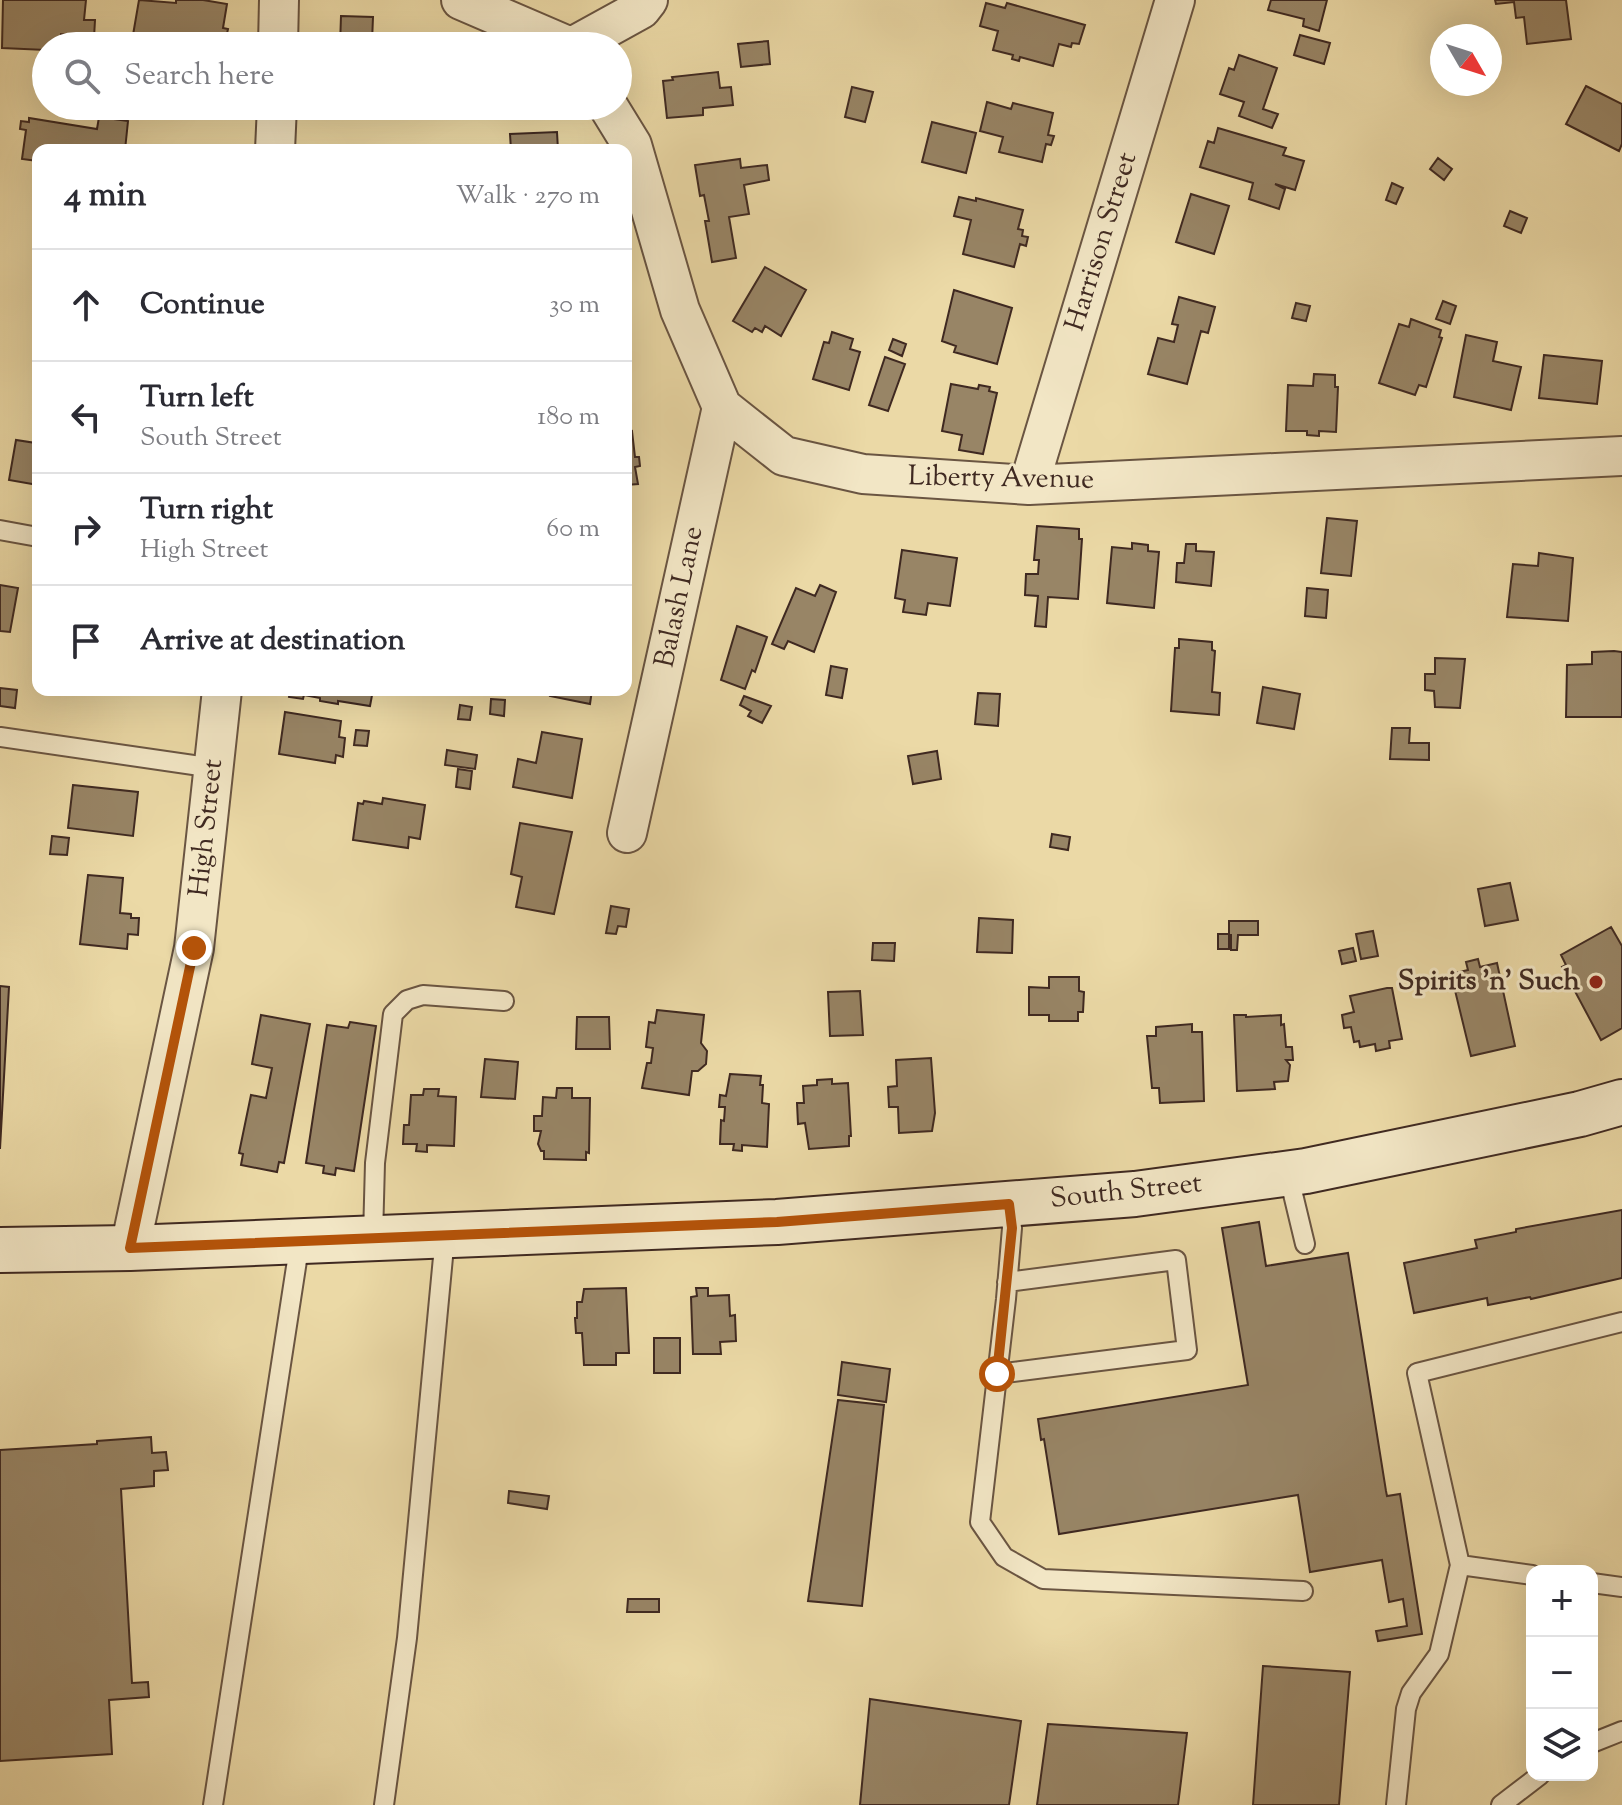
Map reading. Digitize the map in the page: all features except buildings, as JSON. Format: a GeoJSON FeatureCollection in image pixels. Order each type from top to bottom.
{"type":"FeatureCollection","features":[{"type":"Feature","properties":{"kind":"main road","name":"South Street"},"geometry":{"type":"LineString","coordinates":[[0,1250],[130,1248],[808,1221],[1135,1194],[1291,1173],[1580,1114],[1622,1102]]}},
{"type":"Feature","properties":{"kind":"street"},"geometry":{"type":"LineString","coordinates":[[278,32],[279,0]]}},
{"type":"Feature","properties":{"kind":"street"},"geometry":{"type":"LineString","coordinates":[[461,0],[538,32]]}},
{"type":"Feature","properties":{"kind":"street"},"geometry":{"type":"LineString","coordinates":[[597,32],[641,9],[648,0]]}},
{"type":"Feature","properties":{"kind":"street","name":"Harrison Street"},"geometry":{"type":"LineString","coordinates":[[1029,485],[1175,0]]}},
{"type":"Feature","properties":{"kind":"street"},"geometry":{"type":"LineString","coordinates":[[275,144],[276,120]]}},
{"type":"Feature","properties":{"kind":"street","name":"Liberty Avenue"},"geometry":{"type":"LineString","coordinates":[[617,120],[631,144]]}},
{"type":"Feature","properties":{"kind":"street","name":"Liberty Avenue"},"geometry":{"type":"LineString","coordinates":[[632,145],[680,310],[722,407],[784,456],[863,474],[1029,485],[1622,456]]}},
{"type":"Feature","properties":{"kind":"street","name":"Balash Lane"},"geometry":{"type":"LineString","coordinates":[[627,833],[722,407]]}},
{"type":"Feature","properties":{"kind":"street","name":"High Street"},"geometry":{"type":"LineString","coordinates":[[130,1248],[194,948],[221,696]]}},
{"type":"Feature","properties":{"kind":"lane"},"geometry":{"type":"LineString","coordinates":[[0,530],[32,536]]}},
{"type":"Feature","properties":{"kind":"lane"},"geometry":{"type":"LineString","coordinates":[[0,737],[214,768]]}},
{"type":"Feature","properties":{"kind":"lane"},"geometry":{"type":"LineString","coordinates":[[373,1237],[375,1163],[393,1014],[407,1000],[423,995],[504,1001]]}},
{"type":"Feature","properties":{"kind":"lane"},"geometry":{"type":"LineString","coordinates":[[1291,1173],[1305,1244]]}},
{"type":"Feature","properties":{"kind":"lane"},"geometry":{"type":"LineString","coordinates":[[1009,1204],[1012,1228],[980,1522],[1004,1557],[1043,1579],[1303,1591]]}},
{"type":"Feature","properties":{"kind":"lane"},"geometry":{"type":"LineString","coordinates":[[384,1805],[407,1638],[445,1236]]}},
{"type":"Feature","properties":{"kind":"lane"},"geometry":{"type":"LineString","coordinates":[[213,1805],[300,1241]]}},
{"type":"Feature","properties":{"kind":"lane"},"geometry":{"type":"LineString","coordinates":[[997,1374],[1187,1350],[1176,1260],[1007,1282]]}},
{"type":"Feature","properties":{"kind":"lane"},"geometry":{"type":"LineString","coordinates":[[1396,1805],[1406,1709],[1411,1693],[1439,1654],[1460,1565],[1417,1373],[1622,1322]]}},
{"type":"Feature","properties":{"kind":"lane"},"geometry":{"type":"LineString","coordinates":[[1460,1565],[1526,1574]]}},
{"type":"Feature","properties":{"kind":"lane"},"geometry":{"type":"LineString","coordinates":[[1598,1584],[1622,1587]]}},
{"type":"Feature","properties":{"kind":"lane"},"geometry":{"type":"LineString","coordinates":[[1598,1741],[1622,1731]]}},
{"type":"Feature","properties":{"kind":"lane"},"geometry":{"type":"LineString","coordinates":[[1501,1805],[1532,1781]]}},
{"type":"Feature","properties":{"kind":"place","name":"Spirits 'n' Such"},"geometry":{"type":"Point","coordinates":[1596,982]}},
{"type":"Feature","properties":{"kind":"route"},"geometry":{"type":"LineString","coordinates":[[194,948],[130,1248],[808,1221],[1009,1204],[1012,1228],[997,1374]]}}]}
